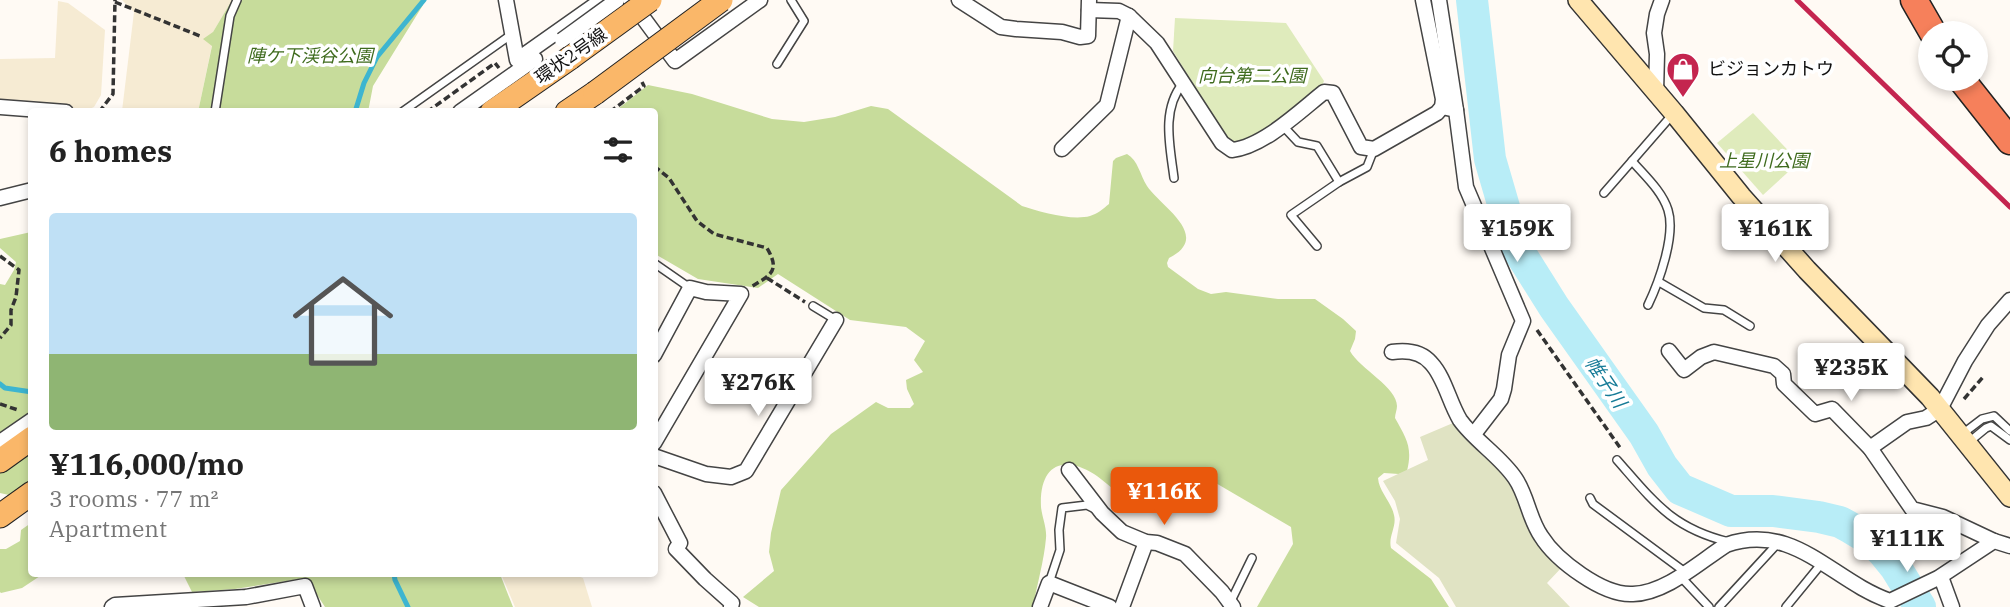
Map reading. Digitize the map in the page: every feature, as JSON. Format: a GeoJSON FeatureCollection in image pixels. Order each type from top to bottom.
{"type":"FeatureCollection","features":[{"type":"Feature","properties":{"kind":"highway"},"geometry":{"type":"LineString","coordinates":[[1914,0],[1926,21]]}},
{"type":"Feature","properties":{"kind":"highway"},"geometry":{"type":"LineString","coordinates":[[1935,0],[1947,21]]}},
{"type":"Feature","properties":{"kind":"highway"},"geometry":{"type":"LineString","coordinates":[[1988,88],[2010,115]]}},
{"type":"Feature","properties":{"kind":"highway"},"geometry":{"type":"LineString","coordinates":[[1970,91],[2010,141]]}},
{"type":"Feature","properties":{"kind":"main road","name":"環状2号線"},"geometry":{"type":"LineString","coordinates":[[497,108],[566,49],[650,0]]}},
{"type":"Feature","properties":{"kind":"main road"},"geometry":{"type":"LineString","coordinates":[[593,102],[720,0]]}},
{"type":"Feature","properties":{"kind":"main road"},"geometry":{"type":"LineString","coordinates":[[0,461],[28,441]]}},
{"type":"Feature","properties":{"kind":"main road"},"geometry":{"type":"LineString","coordinates":[[0,516],[28,496]]}},
{"type":"Feature","properties":{"kind":"street"},"geometry":{"type":"LineString","coordinates":[[506,0],[517,60],[602,0]]}},
{"type":"Feature","properties":{"kind":"street"},"geometry":{"type":"LineString","coordinates":[[467,108],[566,49],[617,0]]}},
{"type":"Feature","properties":{"kind":"street"},"geometry":{"type":"LineString","coordinates":[[630,0],[675,61],[760,0]]}},
{"type":"Feature","properties":{"kind":"street"},"geometry":{"type":"LineString","coordinates":[[593,102],[737,0]]}},
{"type":"Feature","properties":{"kind":"street"},"geometry":{"type":"LineString","coordinates":[[959,0],[1001,27],[1062,32],[1080,37],[1088,36],[1089,5],[1119,11],[1129,16],[1157,43],[1222,144],[1232,150],[1243,149],[1283,126],[1324,92],[1333,93],[1362,147],[1374,149],[1449,108]]}},
{"type":"Feature","properties":{"kind":"street"},"geometry":{"type":"LineString","coordinates":[[1423,0],[1443,99],[1449,108]]}},
{"type":"Feature","properties":{"kind":"street"},"geometry":{"type":"LineString","coordinates":[[1439,0],[1449,108],[1466,187],[1523,321],[1510,355],[1501,399],[1474,434]]}},
{"type":"Feature","properties":{"kind":"street"},"geometry":{"type":"LineString","coordinates":[[1578,0],[1757,214],[1940,409],[2010,497]]}},
{"type":"Feature","properties":{"kind":"street"},"geometry":{"type":"LineString","coordinates":[[1656,92],[1657,54],[1654,33],[1662,0]]}},
{"type":"Feature","properties":{"kind":"street"},"geometry":{"type":"LineString","coordinates":[[1062,149],[1107,105],[1129,16]]}},
{"type":"Feature","properties":{"kind":"street"},"geometry":{"type":"LineString","coordinates":[[0,107],[28,109]]}},
{"type":"Feature","properties":{"kind":"street"},"geometry":{"type":"LineString","coordinates":[[0,198],[28,191]]}},
{"type":"Feature","properties":{"kind":"street"},"geometry":{"type":"LineString","coordinates":[[658,348],[690,288],[706,292],[741,294],[658,432]]}},
{"type":"Feature","properties":{"kind":"street"},"geometry":{"type":"LineString","coordinates":[[1870,449],[1907,422],[1927,418],[1940,409],[1982,334],[2010,300]]}},
{"type":"Feature","properties":{"kind":"street"},"geometry":{"type":"LineString","coordinates":[[658,457],[706,474],[731,478],[746,471],[836,320]]}},
{"type":"Feature","properties":{"kind":"street"},"geometry":{"type":"LineString","coordinates":[[1392,352],[1405,350],[1417,353],[1430,362],[1462,422],[1517,480],[1540,536],[1551,549],[1593,582],[1613,592],[1631,595],[1653,591],[1726,545],[1766,539],[1793,546],[1891,605],[1939,578],[1994,541]]}},
{"type":"Feature","properties":{"kind":"street"},"geometry":{"type":"LineString","coordinates":[[1669,351],[1684,370],[1701,357],[1714,352],[1774,366],[1783,374],[1784,384],[1815,414],[1832,409],[1870,449],[1912,509],[1943,517],[2010,547]]}},
{"type":"Feature","properties":{"kind":"street"},"geometry":{"type":"LineString","coordinates":[[0,442],[28,417]]}},
{"type":"Feature","properties":{"kind":"street"},"geometry":{"type":"LineString","coordinates":[[1069,470],[1102,513],[1122,532],[1185,554],[1228,600],[1215,607]]}},
{"type":"Feature","properties":{"kind":"street"},"geometry":{"type":"LineString","coordinates":[[658,501],[680,543],[676,549],[734,606]]}},
{"type":"Feature","properties":{"kind":"street"},"geometry":{"type":"LineString","coordinates":[[1122,607],[1146,542]]}},
{"type":"Feature","properties":{"kind":"street"},"geometry":{"type":"LineString","coordinates":[[1939,578],[1952,607]]}},
{"type":"Feature","properties":{"kind":"street"},"geometry":{"type":"LineString","coordinates":[[1040,607],[1049,583],[1110,607]]}},
{"type":"Feature","properties":{"kind":"street"},"geometry":{"type":"LineString","coordinates":[[112,607],[246,597],[305,586],[313,607]]}},
{"type":"Feature","properties":{"kind":"lane"},"geometry":{"type":"LineString","coordinates":[[216,108],[230,16],[237,0]]}},
{"type":"Feature","properties":{"kind":"lane"},"geometry":{"type":"LineString","coordinates":[[777,64],[804,21],[791,0]]}},
{"type":"Feature","properties":{"kind":"lane"},"geometry":{"type":"LineString","coordinates":[[408,108],[512,34]]}},
{"type":"Feature","properties":{"kind":"lane"},"geometry":{"type":"LineString","coordinates":[[1174,178],[1168,133],[1170,110],[1175,93],[1183,83]]}},
{"type":"Feature","properties":{"kind":"lane"},"geometry":{"type":"LineString","coordinates":[[1604,193],[1674,113]]}},
{"type":"Feature","properties":{"kind":"lane"},"geometry":{"type":"LineString","coordinates":[[1283,126],[1298,142],[1317,146],[1339,182]]}},
{"type":"Feature","properties":{"kind":"lane"},"geometry":{"type":"LineString","coordinates":[[1317,246],[1291,215],[1339,182],[1367,167],[1374,149]]}},
{"type":"Feature","properties":{"kind":"lane"},"geometry":{"type":"LineString","coordinates":[[1632,161],[1660,194],[1668,210],[1669,237],[1659,282],[1648,305]]}},
{"type":"Feature","properties":{"kind":"lane"},"geometry":{"type":"LineString","coordinates":[[658,266],[690,288]]}},
{"type":"Feature","properties":{"kind":"lane"},"geometry":{"type":"LineString","coordinates":[[1659,282],[1704,308],[1724,310],[1750,326]]}},
{"type":"Feature","properties":{"kind":"lane"},"geometry":{"type":"LineString","coordinates":[[813,306],[836,320]]}},
{"type":"Feature","properties":{"kind":"lane"},"geometry":{"type":"LineString","coordinates":[[1964,439],[1982,419],[1994,416],[2010,431]]}},
{"type":"Feature","properties":{"kind":"lane"},"geometry":{"type":"LineString","coordinates":[[1964,439],[1992,426],[2010,440]]}},
{"type":"Feature","properties":{"kind":"lane"},"geometry":{"type":"LineString","coordinates":[[1617,460],[1656,505],[1686,527],[1733,543]]}},
{"type":"Feature","properties":{"kind":"lane"},"geometry":{"type":"LineString","coordinates":[[1590,498],[1593,504],[1683,574],[1709,607]]}},
{"type":"Feature","properties":{"kind":"lane"},"geometry":{"type":"LineString","coordinates":[[1049,583],[1060,550],[1062,508],[1087,505],[1102,513]]}},
{"type":"Feature","properties":{"kind":"lane"},"geometry":{"type":"LineString","coordinates":[[1719,607],[1779,542]]}},
{"type":"Feature","properties":{"kind":"lane"},"geometry":{"type":"LineString","coordinates":[[1228,600],[1252,558]]}},
{"type":"Feature","properties":{"kind":"lane"},"geometry":{"type":"LineString","coordinates":[[1787,607],[1822,563]]}},
{"type":"Feature","properties":{"kind":"path"},"geometry":{"type":"LineString","coordinates":[[102,108],[113,94],[115,1],[200,36]]}},
{"type":"Feature","properties":{"kind":"path"},"geometry":{"type":"LineString","coordinates":[[658,169],[669,178],[697,221],[714,234],[767,248],[774,267],[772,273],[741,294]]}},
{"type":"Feature","properties":{"kind":"path"},"geometry":{"type":"LineString","coordinates":[[0,256],[19,270],[16,298],[11,310],[11,325],[0,338]]}},
{"type":"Feature","properties":{"kind":"path"},"geometry":{"type":"LineString","coordinates":[[766,277],[813,306]]}},
{"type":"Feature","properties":{"kind":"path"},"geometry":{"type":"LineString","coordinates":[[1523,321],[1536,330],[1623,452]]}},
{"type":"Feature","properties":{"kind":"path"},"geometry":{"type":"LineString","coordinates":[[0,404],[28,416]]}},
{"type":"Feature","properties":{"kind":"shaded area"},"geometry":{"type":"Polygon","coordinates":[[[122,0],[232,0],[213,32],[199,108],[122,108],[134,12],[122,0]]]}},
{"type":"Feature","properties":{"kind":"shaded area"},"geometry":{"type":"Polygon","coordinates":[[[58,1],[68,3],[105,30],[101,95],[94,107],[62,108],[0,103],[0,59],[55,58],[58,1]]]}},
{"type":"Feature","properties":{"kind":"shaded area"},"geometry":{"type":"Polygon","coordinates":[[[502,577],[580,577],[583,578],[592,607],[515,607],[502,577]]]}},
{"type":"Feature","properties":{"kind":"green space","name":"陣ケ下渓谷公園"},"geometry":{"type":"Polygon","coordinates":[[[232,0],[421,0],[423,5],[373,86],[369,108],[199,108],[212,46],[203,39],[213,32],[232,0]]]}},
{"type":"Feature","properties":{"kind":"green space","name":"向台第二公園"},"geometry":{"type":"Polygon","coordinates":[[[1175,18],[1286,23],[1324,81],[1321,88],[1279,123],[1242,145],[1229,143],[1173,51],[1175,18]]]}},
{"type":"Feature","properties":{"kind":"green space"},"geometry":{"type":"Polygon","coordinates":[[[648,85],[692,94],[772,119],[804,122],[835,117],[871,106],[888,109],[1022,206],[1065,217],[1090,216],[1109,204],[1113,161],[1127,154],[1153,194],[1185,231],[1186,240],[1181,249],[1169,258],[1168,267],[1198,289],[1211,294],[1226,292],[1278,299],[1315,299],[1356,331],[1350,351],[1391,392],[1397,406],[1395,418],[1409,449],[1407,471],[1399,474],[1384,473],[1378,478],[1380,488],[1394,515],[1391,548],[1431,579],[1449,607],[1257,607],[1293,544],[1291,527],[1214,482],[1200,479],[1191,481],[1163,503],[1148,506],[1132,502],[1082,468],[1062,465],[1048,474],[1041,494],[1046,538],[1033,607],[759,607],[743,597],[774,571],[769,552],[781,490],[831,434],[876,402],[888,408],[910,408],[914,404],[906,380],[923,372],[914,360],[925,341],[906,327],[850,320],[778,274],[758,288],[698,279],[658,256],[658,108],[619,108],[648,85]]]}},
{"type":"Feature","properties":{"kind":"green space","name":"上星川公園"},"geometry":{"type":"Polygon","coordinates":[[[1753,113],[1799,162],[1763,195],[1717,143],[1753,113]]]}},
{"type":"Feature","properties":{"kind":"green space"},"geometry":{"type":"Polygon","coordinates":[[[28,233],[28,499],[0,493],[0,284],[5,285],[16,262],[0,248],[0,239],[28,233]]]}},
{"type":"Feature","properties":{"kind":"green space"},"geometry":{"type":"Polygon","coordinates":[[[1453,423],[1483,456],[1502,471],[1564,565],[1547,583],[1570,607],[1456,607],[1439,578],[1396,543],[1400,519],[1395,501],[1383,481],[1428,460],[1420,437],[1453,423]]]}},
{"type":"Feature","properties":{"kind":"green space"},"geometry":{"type":"Polygon","coordinates":[[[28,525],[28,577],[38,577],[22,588],[1,593],[0,549],[6,549],[20,541],[21,530],[28,525]]]}},
{"type":"Feature","properties":{"kind":"green space"},"geometry":{"type":"Polygon","coordinates":[[[184,577],[501,577],[513,607],[325,607],[306,578],[235,589],[192,592],[184,577]]]}},
{"type":"Feature","properties":{"kind":"waterway"},"geometry":{"type":"LineString","coordinates":[[356,108],[364,83],[377,57],[424,0]]}},
{"type":"Feature","properties":{"kind":"waterway","name":"帷子川"},"geometry":{"type":"LineString","coordinates":[[1472,0],[1490,159],[1515,245],[1554,307],[1644,434],[1662,466],[1680,489],[1731,511],[1773,511],[1819,517],[1851,528],[1871,540],[1883,552],[1920,607]]}},
{"type":"Feature","properties":{"kind":"waterway"},"geometry":{"type":"LineString","coordinates":[[0,384],[5,388],[28,391]]}},
{"type":"Feature","properties":{"kind":"waterway"},"geometry":{"type":"LineString","coordinates":[[394,577],[408,607]]}},
{"type":"Feature","properties":{"kind":"railway"},"geometry":{"type":"LineString","coordinates":[[1797,0],[2010,207]]}},
{"type":"Feature","properties":{"kind":"place","name":"ビジョンカトウ"},"geometry":{"type":"Point","coordinates":[1683,99]}}]}
